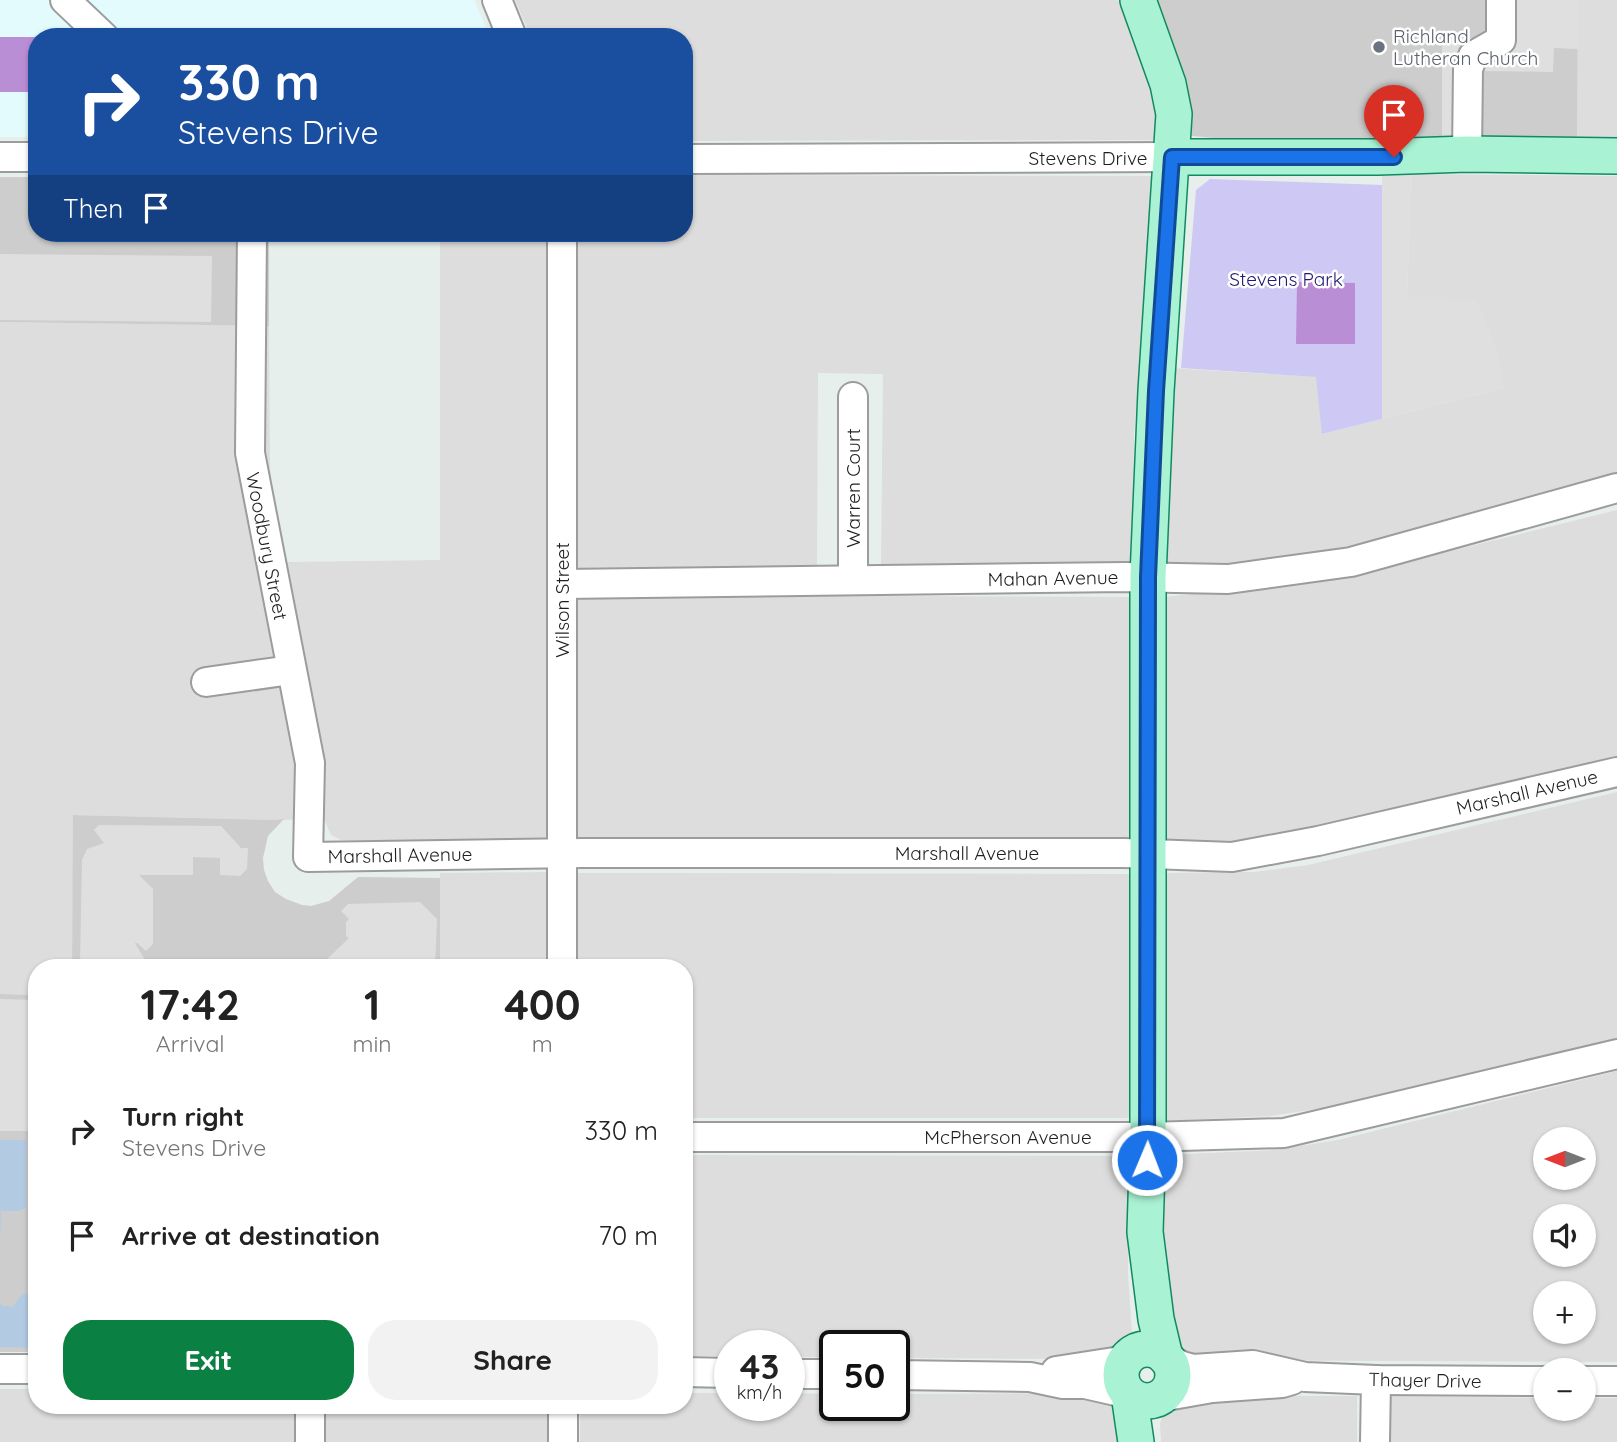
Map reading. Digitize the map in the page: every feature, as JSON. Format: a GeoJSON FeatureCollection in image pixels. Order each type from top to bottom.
{"type":"FeatureCollection","features":[{"type":"Feature","properties":{"kind":"main road"},"geometry":{"type":"LineString","coordinates":[[1138,0],[1172,100],[1172,157],[1156,391],[1148,577],[1148,1137],[1145,1232],[1156,1319],[1172,1378],[1167,1392],[1139,1383]]}},
{"type":"Feature","properties":{"kind":"main road","name":"Stevens Drive"},"geometry":{"type":"LineString","coordinates":[[1172,157],[1467,154],[1617,156]]}},
{"type":"Feature","properties":{"kind":"main road"},"geometry":{"type":"LineString","coordinates":[[1136,1442],[1139,1383],[1135,1338],[1139,1315],[1133,1288],[1133,1265],[1145,1232]]}},
{"type":"Feature","properties":{"kind":"main road"},"geometry":{"type":"LineString","coordinates":[[1139,1383],[1156,1415],[1154,1442]]}},
{"type":"Feature","properties":{"kind":"street"},"geometry":{"type":"LineString","coordinates":[[65,0],[89,28]]}},
{"type":"Feature","properties":{"kind":"street"},"geometry":{"type":"LineString","coordinates":[[497,0],[508,28]]}},
{"type":"Feature","properties":{"kind":"street"},"geometry":{"type":"LineString","coordinates":[[1467,154],[1468,69],[1474,57],[1501,40],[1501,0]]}},
{"type":"Feature","properties":{"kind":"street"},"geometry":{"type":"LineString","coordinates":[[0,157],[28,157]]}},
{"type":"Feature","properties":{"kind":"street","name":"Stevens Drive"},"geometry":{"type":"LineString","coordinates":[[693,159],[1172,157]]}},
{"type":"Feature","properties":{"kind":"street","name":"Woodbury Street"},"geometry":{"type":"LineString","coordinates":[[252,242],[250,453],[310,763],[308,857]]}},
{"type":"Feature","properties":{"kind":"street","name":"Wilson Street"},"geometry":{"type":"LineString","coordinates":[[562,242],[562,959]]}},
{"type":"Feature","properties":{"kind":"street","name":"Warren Court"},"geometry":{"type":"LineString","coordinates":[[853,397],[853,580]]}},
{"type":"Feature","properties":{"kind":"street","name":"Mahan Avenue"},"geometry":{"type":"LineString","coordinates":[[562,584],[1148,577],[1228,579],[1351,562],[1617,488]]}},
{"type":"Feature","properties":{"kind":"street"},"geometry":{"type":"LineString","coordinates":[[206,682],[291,670]]}},
{"type":"Feature","properties":{"kind":"street","name":"Marshall Avenue"},"geometry":{"type":"LineString","coordinates":[[308,857],[1148,854],[1231,857],[1318,841],[1617,772]]}},
{"type":"Feature","properties":{"kind":"street","name":"McPherson Avenue"},"geometry":{"type":"LineString","coordinates":[[693,1137],[1148,1137],[1284,1133],[1617,1054]]}},
{"type":"Feature","properties":{"kind":"street","name":"Thayer Drive"},"geometry":{"type":"LineString","coordinates":[[1165,1357],[1193,1369],[1253,1365],[1305,1377],[1533,1381]]}},
{"type":"Feature","properties":{"kind":"street"},"geometry":{"type":"LineString","coordinates":[[0,1368],[28,1369]]}},
{"type":"Feature","properties":{"kind":"street"},"geometry":{"type":"LineString","coordinates":[[693,1372],[714,1373]]}},
{"type":"Feature","properties":{"kind":"street","name":"Thayer Drive"},"geometry":{"type":"LineString","coordinates":[[910,1375],[1030,1377],[1063,1384],[1139,1383],[1212,1388],[1282,1383],[1305,1377]]}},
{"type":"Feature","properties":{"kind":"street"},"geometry":{"type":"LineString","coordinates":[[1375,1442],[1376,1380]]}},
{"type":"Feature","properties":{"kind":"street"},"geometry":{"type":"LineString","coordinates":[[1596,1381],[1617,1381]]}},
{"type":"Feature","properties":{"kind":"street"},"geometry":{"type":"LineString","coordinates":[[310,1414],[310,1442]]}},
{"type":"Feature","properties":{"kind":"street"},"geometry":{"type":"LineString","coordinates":[[563,1414],[563,1442]]}},
{"type":"Feature","properties":{"kind":"shaded area"},"geometry":{"type":"Polygon","coordinates":[[[0,0],[474,0],[486,28],[28,28],[28,137],[0,137],[0,0]]]}},
{"type":"Feature","properties":{"kind":"shaded area"},"geometry":{"type":"Polygon","coordinates":[[[515,0],[1118,0],[1150,76],[1158,115],[1157,140],[693,141],[693,28],[527,28],[515,0]]]}},
{"type":"Feature","properties":{"kind":"shaded area"},"geometry":{"type":"Polygon","coordinates":[[[1153,0],[1578,0],[1577,145],[1258,142],[1191,136],[1189,115],[1153,0]]]}},
{"type":"Feature","properties":{"kind":"shaded area"},"geometry":{"type":"Polygon","coordinates":[[[1487,0],[1578,0],[1578,49],[1554,48],[1553,72],[1482,71],[1476,140],[1448,140],[1442,136],[1442,38],[1486,38],[1487,0]]]}},
{"type":"Feature","properties":{"kind":"shaded area"},"geometry":{"type":"Polygon","coordinates":[[[1578,0],[1617,0],[1617,145],[1577,145],[1578,0]]]}},
{"type":"Feature","properties":{"kind":"shaded area"},"geometry":{"type":"Polygon","coordinates":[[[0,37],[28,37],[28,92],[0,92],[0,37]]]}},
{"type":"Feature","properties":{"kind":"shaded area"},"geometry":{"type":"Polygon","coordinates":[[[1382,174],[1411,174],[1407,299],[1477,300],[1497,351],[1505,388],[1382,419],[1382,174]]]}},
{"type":"Feature","properties":{"kind":"shaded area"},"geometry":{"type":"Polygon","coordinates":[[[1411,174],[1617,176],[1617,484],[1287,566],[1164,568],[1171,368],[1317,377],[1323,434],[1505,388],[1407,299],[1411,174]]]}},
{"type":"Feature","properties":{"kind":"shaded area"},"geometry":{"type":"Polygon","coordinates":[[[693,175],[1157,176],[1134,435],[1133,565],[881,566],[883,374],[818,373],[817,567],[577,568],[577,242],[693,242],[693,175]]]}},
{"type":"Feature","properties":{"kind":"shaded area"},"geometry":{"type":"Polygon","coordinates":[[[0,177],[28,177],[28,242],[269,242],[269,326],[0,322],[0,177]]]}},
{"type":"Feature","properties":{"kind":"shaded area"},"geometry":{"type":"Polygon","coordinates":[[[440,242],[550,242],[549,841],[341,840],[331,835],[324,819],[74,815],[72,959],[28,959],[28,995],[0,994],[0,322],[269,326],[270,467],[274,508],[287,562],[440,560],[440,242]]]}},
{"type":"Feature","properties":{"kind":"shaded area"},"geometry":{"type":"Polygon","coordinates":[[[0,254],[212,256],[211,322],[0,320],[0,254]]]}},
{"type":"Feature","properties":{"kind":"shaded area"},"geometry":{"type":"Polygon","coordinates":[[[1297,282],[1355,283],[1355,344],[1296,344],[1297,282]]]}},
{"type":"Feature","properties":{"kind":"shaded area"},"geometry":{"type":"Polygon","coordinates":[[[1617,510],[1617,759],[1320,830],[1234,843],[1163,847],[1164,597],[1337,579],[1617,510]]]}},
{"type":"Feature","properties":{"kind":"shaded area"},"geometry":{"type":"Polygon","coordinates":[[[576,595],[1131,597],[1132,843],[577,839],[576,595]]]}},
{"type":"Feature","properties":{"kind":"shaded area"},"geometry":{"type":"Polygon","coordinates":[[[1617,792],[1617,1039],[1323,1108],[1271,1116],[1162,1121],[1162,873],[1254,872],[1308,865],[1617,792]]]}},
{"type":"Feature","properties":{"kind":"shaded area"},"geometry":{"type":"Polygon","coordinates":[[[73,815],[284,819],[268,836],[263,858],[264,870],[275,892],[302,905],[311,906],[329,901],[358,877],[440,878],[440,959],[72,959],[73,815]]]}},
{"type":"Feature","properties":{"kind":"shaded area"},"geometry":{"type":"Polygon","coordinates":[[[99,825],[221,826],[241,848],[248,848],[247,869],[240,876],[220,875],[220,858],[193,857],[193,875],[139,875],[153,889],[153,944],[146,951],[135,943],[144,959],[80,959],[82,860],[87,849],[104,843],[94,830],[99,825]]]}},
{"type":"Feature","properties":{"kind":"shaded area"},"geometry":{"type":"Polygon","coordinates":[[[550,872],[550,959],[440,959],[440,873],[550,872]]]}},
{"type":"Feature","properties":{"kind":"shaded area"},"geometry":{"type":"Polygon","coordinates":[[[577,873],[1131,874],[1130,1118],[693,1118],[693,959],[576,959],[577,873]]]}},
{"type":"Feature","properties":{"kind":"shaded area"},"geometry":{"type":"Polygon","coordinates":[[[420,902],[437,919],[435,959],[327,959],[349,938],[346,936],[346,922],[349,919],[341,911],[348,904],[420,902]]]}},
{"type":"Feature","properties":{"kind":"shaded area"},"geometry":{"type":"Polygon","coordinates":[[[0,994],[28,995],[28,1352],[0,1352],[0,994]]]}},
{"type":"Feature","properties":{"kind":"shaded area"},"geometry":{"type":"Polygon","coordinates":[[[0,999],[28,1000],[28,1131],[0,1131],[0,999]]]}},
{"type":"Feature","properties":{"kind":"shaded area"},"geometry":{"type":"Polygon","coordinates":[[[1617,1071],[1617,1362],[1596,1362],[1596,1358],[1533,1358],[1533,1362],[1181,1360],[1160,1312],[1162,1155],[1275,1150],[1338,1140],[1617,1071]]]}},
{"type":"Feature","properties":{"kind":"shaded area"},"geometry":{"type":"Polygon","coordinates":[[[0,1140],[26,1140],[26,1208],[19,1211],[1,1211],[0,1239],[0,1140]]]}},
{"type":"Feature","properties":{"kind":"shaded area"},"geometry":{"type":"Polygon","coordinates":[[[693,1155],[1129,1156],[1128,1273],[1132,1335],[1126,1347],[1081,1359],[910,1358],[910,1330],[819,1330],[819,1357],[805,1357],[805,1330],[714,1330],[714,1356],[693,1356],[693,1155]]]}},
{"type":"Feature","properties":{"kind":"shaded area"},"geometry":{"type":"Polygon","coordinates":[[[22,1294],[28,1294],[28,1348],[0,1347],[0,1303],[13,1307],[22,1294]]]}},
{"type":"Feature","properties":{"kind":"shaded area"},"geometry":{"type":"Polygon","coordinates":[[[0,1389],[28,1389],[28,1414],[547,1414],[548,1442],[0,1442],[0,1389]]]}},
{"type":"Feature","properties":{"kind":"shaded area"},"geometry":{"type":"Polygon","coordinates":[[[693,1393],[714,1393],[714,1421],[805,1421],[805,1393],[819,1394],[819,1421],[910,1421],[910,1394],[1110,1393],[1130,1442],[580,1442],[580,1414],[693,1414],[693,1393]]]}},
{"type":"Feature","properties":{"kind":"shaded area"},"geometry":{"type":"Polygon","coordinates":[[[1190,1396],[1357,1396],[1357,1442],[1161,1442],[1160,1423],[1165,1409],[1190,1396]]]}},
{"type":"Feature","properties":{"kind":"shaded area"},"geometry":{"type":"Polygon","coordinates":[[[1387,1396],[1533,1398],[1533,1421],[1596,1421],[1596,1398],[1617,1398],[1617,1442],[1387,1442],[1387,1396]]]}},
{"type":"Feature","properties":{"kind":"green space","name":"Stevens Park"},"geometry":{"type":"Polygon","coordinates":[[[1210,179],[1383,185],[1382,419],[1322,434],[1316,377],[1181,368],[1196,190],[1210,179]]]}},
{"type":"Feature","properties":{"kind":"place","name":"Richland Lutheran Church"},"geometry":{"type":"Point","coordinates":[1379,47]}},
{"type":"Feature","properties":{"kind":"route"},"geometry":{"type":"LineString","coordinates":[[1147,1160],[1148,577],[1156,391],[1172,157],[1394,157]]}}]}
